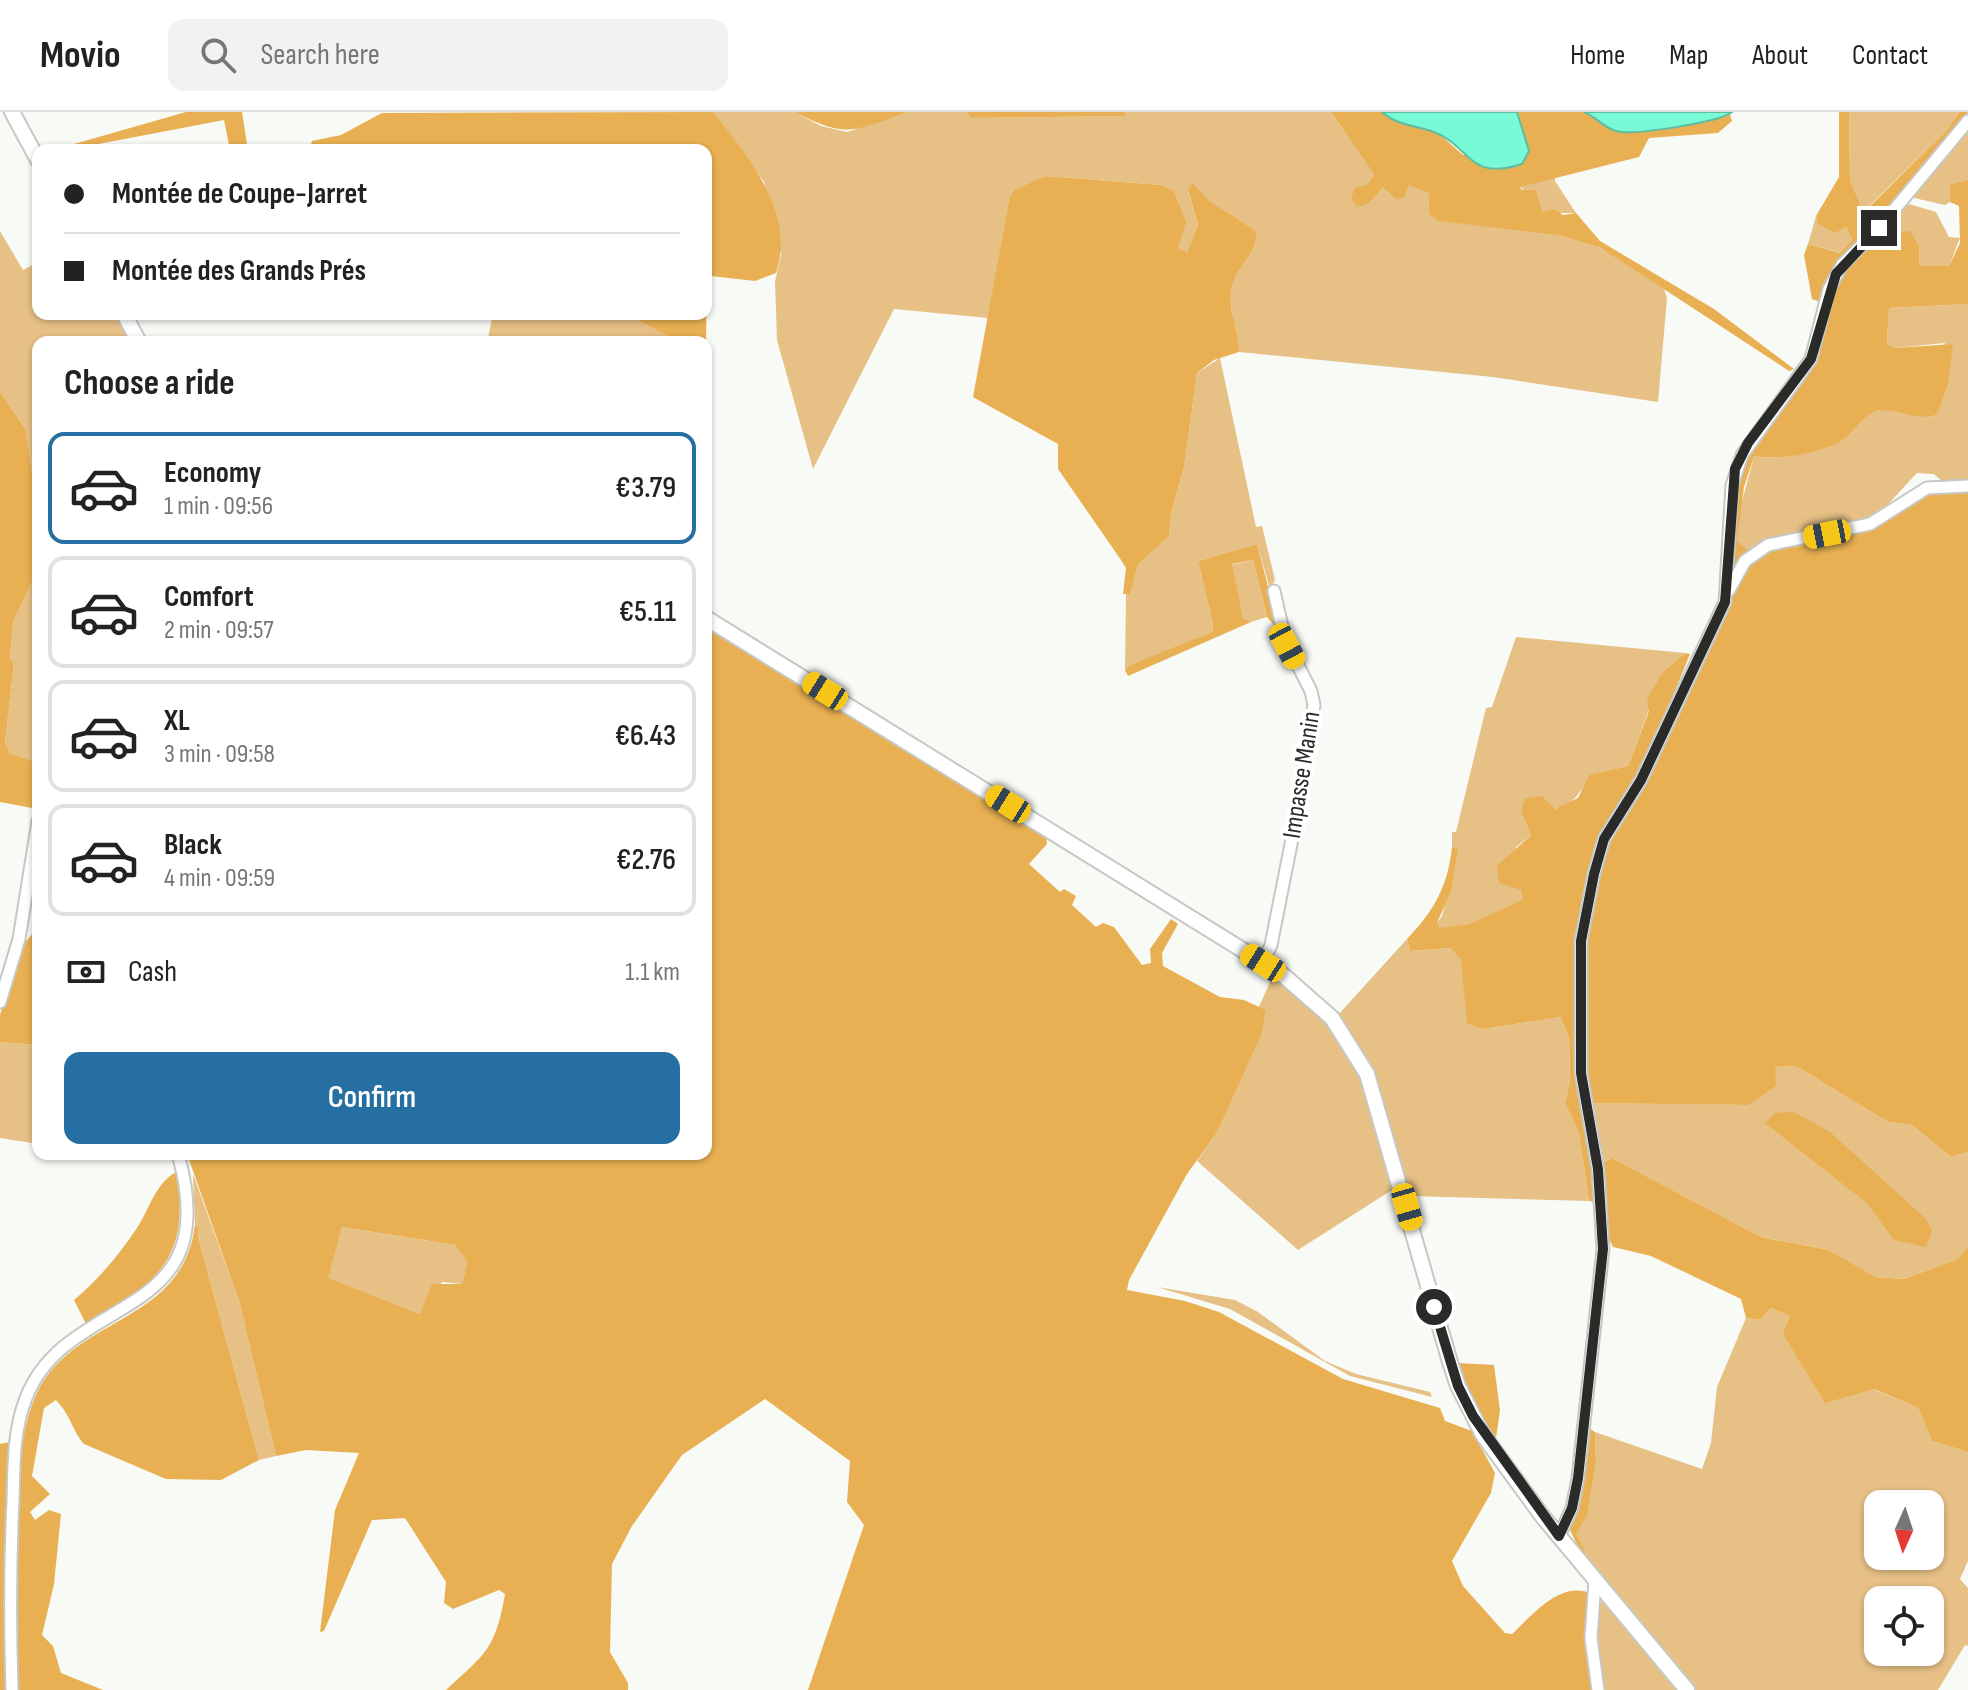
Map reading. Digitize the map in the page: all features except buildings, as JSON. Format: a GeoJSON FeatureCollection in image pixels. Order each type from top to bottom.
{"type":"FeatureCollection","features":[{"type":"Feature","properties":{"kind":"main road"},"geometry":{"type":"LineString","coordinates":[[12,112],[32,149]]}},
{"type":"Feature","properties":{"kind":"main road"},"geometry":{"type":"LineString","coordinates":[[712,622],[1263,963],[1322,1007],[1359,1058],[1377,1101],[1458,1386],[1483,1435],[1559,1536],[1687,1690]]}},
{"type":"Feature","properties":{"kind":"street"},"geometry":{"type":"LineString","coordinates":[[1728,590],[1732,485],[1742,455],[1811,359],[1829,289],[1842,265],[1879,228],[1968,121]]}},
{"type":"Feature","properties":{"kind":"street"},"geometry":{"type":"LineString","coordinates":[[1559,1536],[1572,1508],[1578,1478],[1603,1249],[1598,1169],[1581,1073],[1579,976],[1586,913],[1604,839],[1641,780],[1728,590],[1745,561],[1768,545],[1870,524],[1927,488],[1968,486]]}},
{"type":"Feature","properties":{"kind":"street","name":"Impasse Manin"},"geometry":{"type":"LineString","coordinates":[[1263,963],[1271,945],[1289,855],[1314,705],[1311,691],[1285,640],[1274,591]]}},
{"type":"Feature","properties":{"kind":"street"},"geometry":{"type":"LineString","coordinates":[[0,1002],[19,939],[32,858]]}},
{"type":"Feature","properties":{"kind":"street"},"geometry":{"type":"LineString","coordinates":[[12,1690],[9,1584],[15,1443],[20,1415],[32,1383],[55,1355],[147,1295],[168,1273],[182,1243],[188,1213],[185,1178],[180,1160]]}},
{"type":"Feature","properties":{"kind":"street"},"geometry":{"type":"LineString","coordinates":[[1595,1580],[1591,1638],[1598,1690]]}},
{"type":"Feature","properties":{"kind":"shaded area"},"geometry":{"type":"Polygon","coordinates":[[[186,112],[242,112],[247,144],[229,144],[224,120],[98,144],[74,144],[186,112]]]}},
{"type":"Feature","properties":{"kind":"shaded area"},"geometry":{"type":"Polygon","coordinates":[[[713,112],[795,112],[821,126],[847,132],[909,112],[966,112],[971,118],[1123,116],[1126,112],[1331,112],[1374,175],[1367,185],[1370,203],[1383,187],[1409,184],[1526,229],[1601,248],[1663,286],[1667,298],[1658,402],[1493,377],[1239,352],[1231,292],[1236,276],[1255,245],[1256,231],[1188,191],[1198,225],[1187,252],[1178,248],[1173,190],[1161,185],[1046,176],[1009,200],[988,318],[894,309],[813,469],[777,340],[775,281],[781,255],[764,182],[713,112]]]}},
{"type":"Feature","properties":{"kind":"shaded area"},"geometry":{"type":"Polygon","coordinates":[[[713,112],[754,167],[774,207],[780,228],[776,273],[755,281],[712,276],[712,144],[311,144],[312,141],[341,135],[382,113],[713,112]]]}},
{"type":"Feature","properties":{"kind":"shaded area"},"geometry":{"type":"Polygon","coordinates":[[[795,112],[909,112],[876,124],[840,129],[795,112]]]}},
{"type":"Feature","properties":{"kind":"shaded area"},"geometry":{"type":"Polygon","coordinates":[[[966,112],[1126,112],[1124,116],[971,118],[966,112]]]}},
{"type":"Feature","properties":{"kind":"shaded area"},"geometry":{"type":"Polygon","coordinates":[[[1331,112],[1382,112],[1400,123],[1438,133],[1463,155],[1529,151],[1517,112],[1587,112],[1614,131],[1730,115],[1732,121],[1718,133],[1649,138],[1639,157],[1520,187],[1522,190],[1536,190],[1542,212],[1554,209],[1563,215],[1576,213],[1600,241],[1714,309],[1794,369],[1789,371],[1601,248],[1558,235],[1439,221],[1429,214],[1429,193],[1409,185],[1404,197],[1396,199],[1383,187],[1370,203],[1357,207],[1351,198],[1355,188],[1367,185],[1374,175],[1331,112]]]}},
{"type":"Feature","properties":{"kind":"shaded area"},"geometry":{"type":"Polygon","coordinates":[[[1382,112],[1517,112],[1529,151],[1522,164],[1491,169],[1472,160],[1446,138],[1394,120],[1382,112]]]}},
{"type":"Feature","properties":{"kind":"shaded area"},"geometry":{"type":"Polygon","coordinates":[[[1584,112],[1732,112],[1695,124],[1625,132],[1616,131],[1584,112]]]}},
{"type":"Feature","properties":{"kind":"shaded area"},"geometry":{"type":"Polygon","coordinates":[[[1839,112],[1849,112],[1850,180],[1863,213],[1946,131],[1959,112],[1968,112],[1895,206],[1897,232],[1910,231],[1919,246],[1919,266],[1949,266],[1960,243],[1959,206],[1950,202],[1950,184],[1968,180],[1968,304],[1889,308],[1887,344],[1894,348],[1953,344],[1948,384],[1937,414],[1923,417],[1877,411],[1829,447],[1790,456],[1754,456],[1744,487],[1737,541],[1747,550],[1739,569],[1732,568],[1737,471],[1807,372],[1828,305],[1812,299],[1804,255],[1808,244],[1840,253],[1852,240],[1846,227],[1835,233],[1817,223],[1816,216],[1839,177],[1839,112]]]}},
{"type":"Feature","properties":{"kind":"shaded area"},"geometry":{"type":"Polygon","coordinates":[[[1849,112],[1959,112],[1946,131],[1862,213],[1850,180],[1849,112]]]}},
{"type":"Feature","properties":{"kind":"shaded area"},"geometry":{"type":"Polygon","coordinates":[[[1968,126],[1968,180],[1950,184],[1950,202],[1945,205],[1914,198],[1914,191],[1968,126]]]}},
{"type":"Feature","properties":{"kind":"shaded area"},"geometry":{"type":"Polygon","coordinates":[[[1046,176],[1161,185],[1173,190],[1186,222],[1178,248],[1187,252],[1198,225],[1188,190],[1193,183],[1209,201],[1256,231],[1255,245],[1236,276],[1231,292],[1239,352],[1214,360],[1197,373],[1184,467],[1171,514],[1169,536],[1138,564],[1130,594],[1123,594],[1126,568],[1058,469],[1058,444],[973,397],[1009,200],[1014,190],[1046,176]]]}},
{"type":"Feature","properties":{"kind":"shaded area"},"geometry":{"type":"Polygon","coordinates":[[[1555,177],[1576,213],[1542,213],[1520,186],[1555,177]]]}},
{"type":"Feature","properties":{"kind":"shaded area"},"geometry":{"type":"Polygon","coordinates":[[[1909,204],[1936,212],[1949,237],[1960,238],[1949,266],[1919,266],[1896,232],[1896,212],[1909,204]]]}},
{"type":"Feature","properties":{"kind":"shaded area"},"geometry":{"type":"Polygon","coordinates":[[[1816,216],[1817,223],[1846,227],[1852,240],[1841,253],[1808,244],[1816,216]]]}},
{"type":"Feature","properties":{"kind":"shaded area"},"geometry":{"type":"Polygon","coordinates":[[[0,231],[23,270],[32,265],[32,320],[121,320],[130,336],[32,336],[32,472],[26,430],[0,392],[0,231]]]}},
{"type":"Feature","properties":{"kind":"shaded area"},"geometry":{"type":"Polygon","coordinates":[[[1968,304],[1968,482],[1943,482],[1934,474],[1917,473],[1879,514],[1867,521],[1769,542],[1745,553],[1737,541],[1739,513],[1754,456],[1789,456],[1825,447],[1846,437],[1862,420],[1881,410],[1931,417],[1945,343],[1894,348],[1887,344],[1889,308],[1968,304]]]}},
{"type":"Feature","properties":{"kind":"shaded area"},"geometry":{"type":"Polygon","coordinates":[[[492,320],[637,320],[667,336],[488,336],[492,320]]]}},
{"type":"Feature","properties":{"kind":"shaded area"},"geometry":{"type":"Polygon","coordinates":[[[637,320],[706,320],[706,336],[667,336],[637,320]]]}},
{"type":"Feature","properties":{"kind":"shaded area"},"geometry":{"type":"Polygon","coordinates":[[[1220,358],[1256,527],[1262,526],[1275,580],[1270,589],[1257,544],[1198,561],[1213,624],[1212,632],[1125,670],[1126,594],[1130,593],[1138,564],[1169,535],[1171,514],[1184,467],[1197,373],[1220,358]]]}},
{"type":"Feature","properties":{"kind":"shaded area"},"geometry":{"type":"Polygon","coordinates":[[[0,392],[26,430],[32,472],[32,582],[13,622],[10,659],[14,663],[5,743],[10,754],[32,760],[32,808],[0,802],[0,392]]]}},
{"type":"Feature","properties":{"kind":"shaded area"},"geometry":{"type":"Polygon","coordinates":[[[1968,488],[1968,1152],[1951,1157],[1912,1125],[1888,1122],[1796,1066],[1775,1067],[1776,1086],[1748,1105],[1579,1103],[1595,1180],[1595,1202],[1589,1201],[1579,1133],[1565,1103],[1570,1081],[1569,1037],[1560,1017],[1484,1029],[1467,1023],[1461,960],[1451,948],[1410,951],[1407,939],[1438,897],[1447,874],[1452,847],[1458,849],[1451,891],[1437,923],[1440,928],[1469,924],[1523,899],[1521,890],[1499,883],[1497,866],[1531,835],[1521,812],[1525,799],[1542,796],[1555,809],[1578,798],[1589,775],[1628,766],[1649,711],[1647,699],[1663,672],[1685,653],[1690,654],[1649,755],[1602,835],[1591,873],[1599,869],[1617,827],[1668,736],[1725,606],[1753,557],[1804,541],[1873,527],[1921,493],[1968,488]]]}},
{"type":"Feature","properties":{"kind":"shaded area"},"geometry":{"type":"Polygon","coordinates":[[[1257,544],[1277,621],[1275,626],[1267,617],[1253,560],[1232,564],[1243,619],[1251,622],[1128,676],[1125,670],[1133,664],[1212,632],[1213,624],[1198,561],[1257,544]]]}},
{"type":"Feature","properties":{"kind":"shaded area"},"geometry":{"type":"Polygon","coordinates":[[[1253,560],[1267,617],[1251,622],[1243,620],[1231,565],[1253,560]]]}},
{"type":"Feature","properties":{"kind":"shaded area"},"geometry":{"type":"Polygon","coordinates":[[[32,582],[32,760],[9,754],[5,743],[14,663],[10,660],[13,622],[32,582]]]}},
{"type":"Feature","properties":{"kind":"shaded area"},"geometry":{"type":"Polygon","coordinates":[[[712,630],[1046,836],[1047,844],[1029,864],[1060,892],[1064,889],[1076,896],[1072,905],[1096,927],[1103,923],[1114,927],[1142,965],[1151,963],[1150,949],[1171,919],[1178,924],[1162,953],[1163,966],[1220,997],[1244,1000],[1266,1010],[1261,1035],[1216,1134],[1187,1174],[1129,1280],[1127,1290],[1185,1301],[1219,1312],[1343,1379],[1440,1408],[1445,1421],[1472,1431],[1495,1473],[1491,1493],[1452,1561],[1463,1586],[1505,1633],[1512,1634],[1557,1596],[1567,1592],[1589,1593],[1593,1690],[808,1690],[864,1525],[847,1502],[850,1461],[765,1399],[682,1455],[632,1526],[612,1564],[610,1652],[628,1683],[628,1690],[446,1690],[487,1649],[497,1627],[505,1594],[499,1590],[453,1609],[444,1603],[446,1582],[405,1518],[372,1520],[324,1631],[320,1632],[335,1510],[359,1453],[306,1450],[276,1456],[239,1301],[189,1160],[712,1160],[712,630]],[[342,1227],[328,1278],[420,1314],[432,1284],[462,1284],[467,1262],[455,1245],[342,1227]]]}},
{"type":"Feature","properties":{"kind":"shaded area"},"geometry":{"type":"Polygon","coordinates":[[[1516,637],[1685,653],[1663,672],[1628,766],[1590,775],[1577,796],[1563,806],[1521,812],[1531,835],[1516,847],[1523,899],[1469,924],[1440,929],[1437,923],[1442,916],[1458,850],[1452,847],[1452,832],[1456,832],[1486,708],[1492,707],[1516,637]]]}},
{"type":"Feature","properties":{"kind":"shaded area"},"geometry":{"type":"Polygon","coordinates":[[[32,934],[32,1045],[0,1042],[0,1015],[21,947],[32,934]]]}},
{"type":"Feature","properties":{"kind":"shaded area"},"geometry":{"type":"Polygon","coordinates":[[[1407,939],[1410,951],[1452,948],[1461,960],[1484,1029],[1560,1017],[1569,1037],[1570,1081],[1565,1103],[1579,1133],[1589,1201],[1408,1196],[1373,1081],[1338,1015],[1407,939]]]}},
{"type":"Feature","properties":{"kind":"shaded area"},"geometry":{"type":"Polygon","coordinates":[[[1273,975],[1333,1028],[1365,1083],[1395,1188],[1298,1250],[1197,1161],[1216,1134],[1266,1010],[1259,1007],[1273,975]]]}},
{"type":"Feature","properties":{"kind":"shaded area"},"geometry":{"type":"Polygon","coordinates":[[[0,1042],[32,1045],[32,1143],[0,1138],[0,1042]]]}},
{"type":"Feature","properties":{"kind":"shaded area"},"geometry":{"type":"Polygon","coordinates":[[[1796,1066],[1888,1122],[1912,1125],[1951,1157],[1968,1152],[1968,1247],[1957,1259],[1904,1279],[1876,1277],[1829,1250],[1761,1237],[1612,1158],[1603,1163],[1591,1103],[1748,1105],[1775,1067],[1796,1066]]]}},
{"type":"Feature","properties":{"kind":"shaded area"},"geometry":{"type":"Polygon","coordinates":[[[1794,1112],[1830,1132],[1925,1218],[1932,1231],[1926,1247],[1894,1240],[1867,1203],[1765,1123],[1775,1113],[1794,1112]]]}},
{"type":"Feature","properties":{"kind":"shaded area"},"geometry":{"type":"Polygon","coordinates":[[[1612,1158],[1761,1237],[1829,1250],[1876,1277],[1904,1279],[1957,1259],[1968,1247],[1968,1452],[1932,1441],[1918,1408],[1874,1389],[1825,1403],[1783,1334],[1790,1316],[1771,1308],[1760,1320],[1746,1318],[1741,1299],[1651,1256],[1613,1247],[1608,1237],[1603,1163],[1612,1158]]]}},
{"type":"Feature","properties":{"kind":"shaded area"},"geometry":{"type":"Polygon","coordinates":[[[176,1172],[180,1202],[178,1227],[173,1248],[163,1266],[132,1296],[87,1326],[74,1300],[115,1258],[137,1228],[158,1190],[176,1172]]]}},
{"type":"Feature","properties":{"kind":"shaded area"},"geometry":{"type":"Polygon","coordinates":[[[193,1174],[239,1301],[276,1456],[259,1460],[198,1237],[199,1228],[195,1225],[193,1174]]]}},
{"type":"Feature","properties":{"kind":"shaded area"},"geometry":{"type":"Polygon","coordinates":[[[195,1225],[199,1228],[198,1237],[259,1460],[221,1480],[166,1479],[84,1444],[56,1400],[44,1408],[32,1476],[50,1494],[30,1512],[35,1520],[49,1510],[61,1514],[54,1584],[42,1635],[53,1646],[61,1673],[103,1690],[16,1690],[17,1490],[29,1415],[40,1387],[58,1363],[80,1345],[151,1300],[171,1281],[187,1257],[195,1225]]]}},
{"type":"Feature","properties":{"kind":"shaded area"},"geometry":{"type":"Polygon","coordinates":[[[342,1227],[455,1245],[467,1262],[462,1284],[442,1282],[420,1314],[327,1278],[342,1227]]]}},
{"type":"Feature","properties":{"kind":"shaded area"},"geometry":{"type":"Polygon","coordinates":[[[1157,1287],[1235,1300],[1258,1312],[1325,1361],[1356,1374],[1430,1392],[1432,1397],[1350,1376],[1230,1309],[1157,1287]]]}},
{"type":"Feature","properties":{"kind":"shaded area"},"geometry":{"type":"Polygon","coordinates":[[[1771,1308],[1790,1316],[1873,1389],[1918,1408],[1932,1441],[1968,1452],[1968,1561],[1960,1579],[1968,1588],[1968,1646],[1965,1645],[1938,1690],[1693,1690],[1582,1555],[1576,1534],[1596,1461],[1595,1432],[1702,1469],[1711,1443],[1717,1387],[1746,1318],[1760,1320],[1771,1308]]]}},
{"type":"Feature","properties":{"kind":"shaded area"},"geometry":{"type":"Polygon","coordinates":[[[1458,1363],[1494,1365],[1500,1410],[1496,1438],[1464,1389],[1458,1363]]]}},
{"type":"Feature","properties":{"kind":"shaded area"},"geometry":{"type":"Polygon","coordinates":[[[1589,1428],[1595,1432],[1596,1461],[1587,1515],[1576,1534],[1585,1551],[1582,1555],[1570,1530],[1589,1428]]]}},
{"type":"Feature","properties":{"kind":"shaded area"},"geometry":{"type":"Polygon","coordinates":[[[10,1442],[5,1605],[7,1690],[0,1690],[0,1444],[10,1442]]]}},
{"type":"Feature","properties":{"kind":"shaded area"},"geometry":{"type":"Polygon","coordinates":[[[1603,1602],[1680,1690],[1603,1690],[1597,1646],[1599,1603],[1603,1602]]]}},
{"type":"Feature","properties":{"kind":"route"},"geometry":{"type":"LineString","coordinates":[[1434,1307],[1458,1386],[1483,1435],[1559,1536],[1572,1508],[1578,1478],[1603,1249],[1598,1169],[1581,1073],[1581,941],[1594,874],[1604,839],[1654,755],[1675,704],[1725,602],[1735,469],[1748,443],[1811,359],[1829,289],[1836,274],[1879,228]]}}]}
